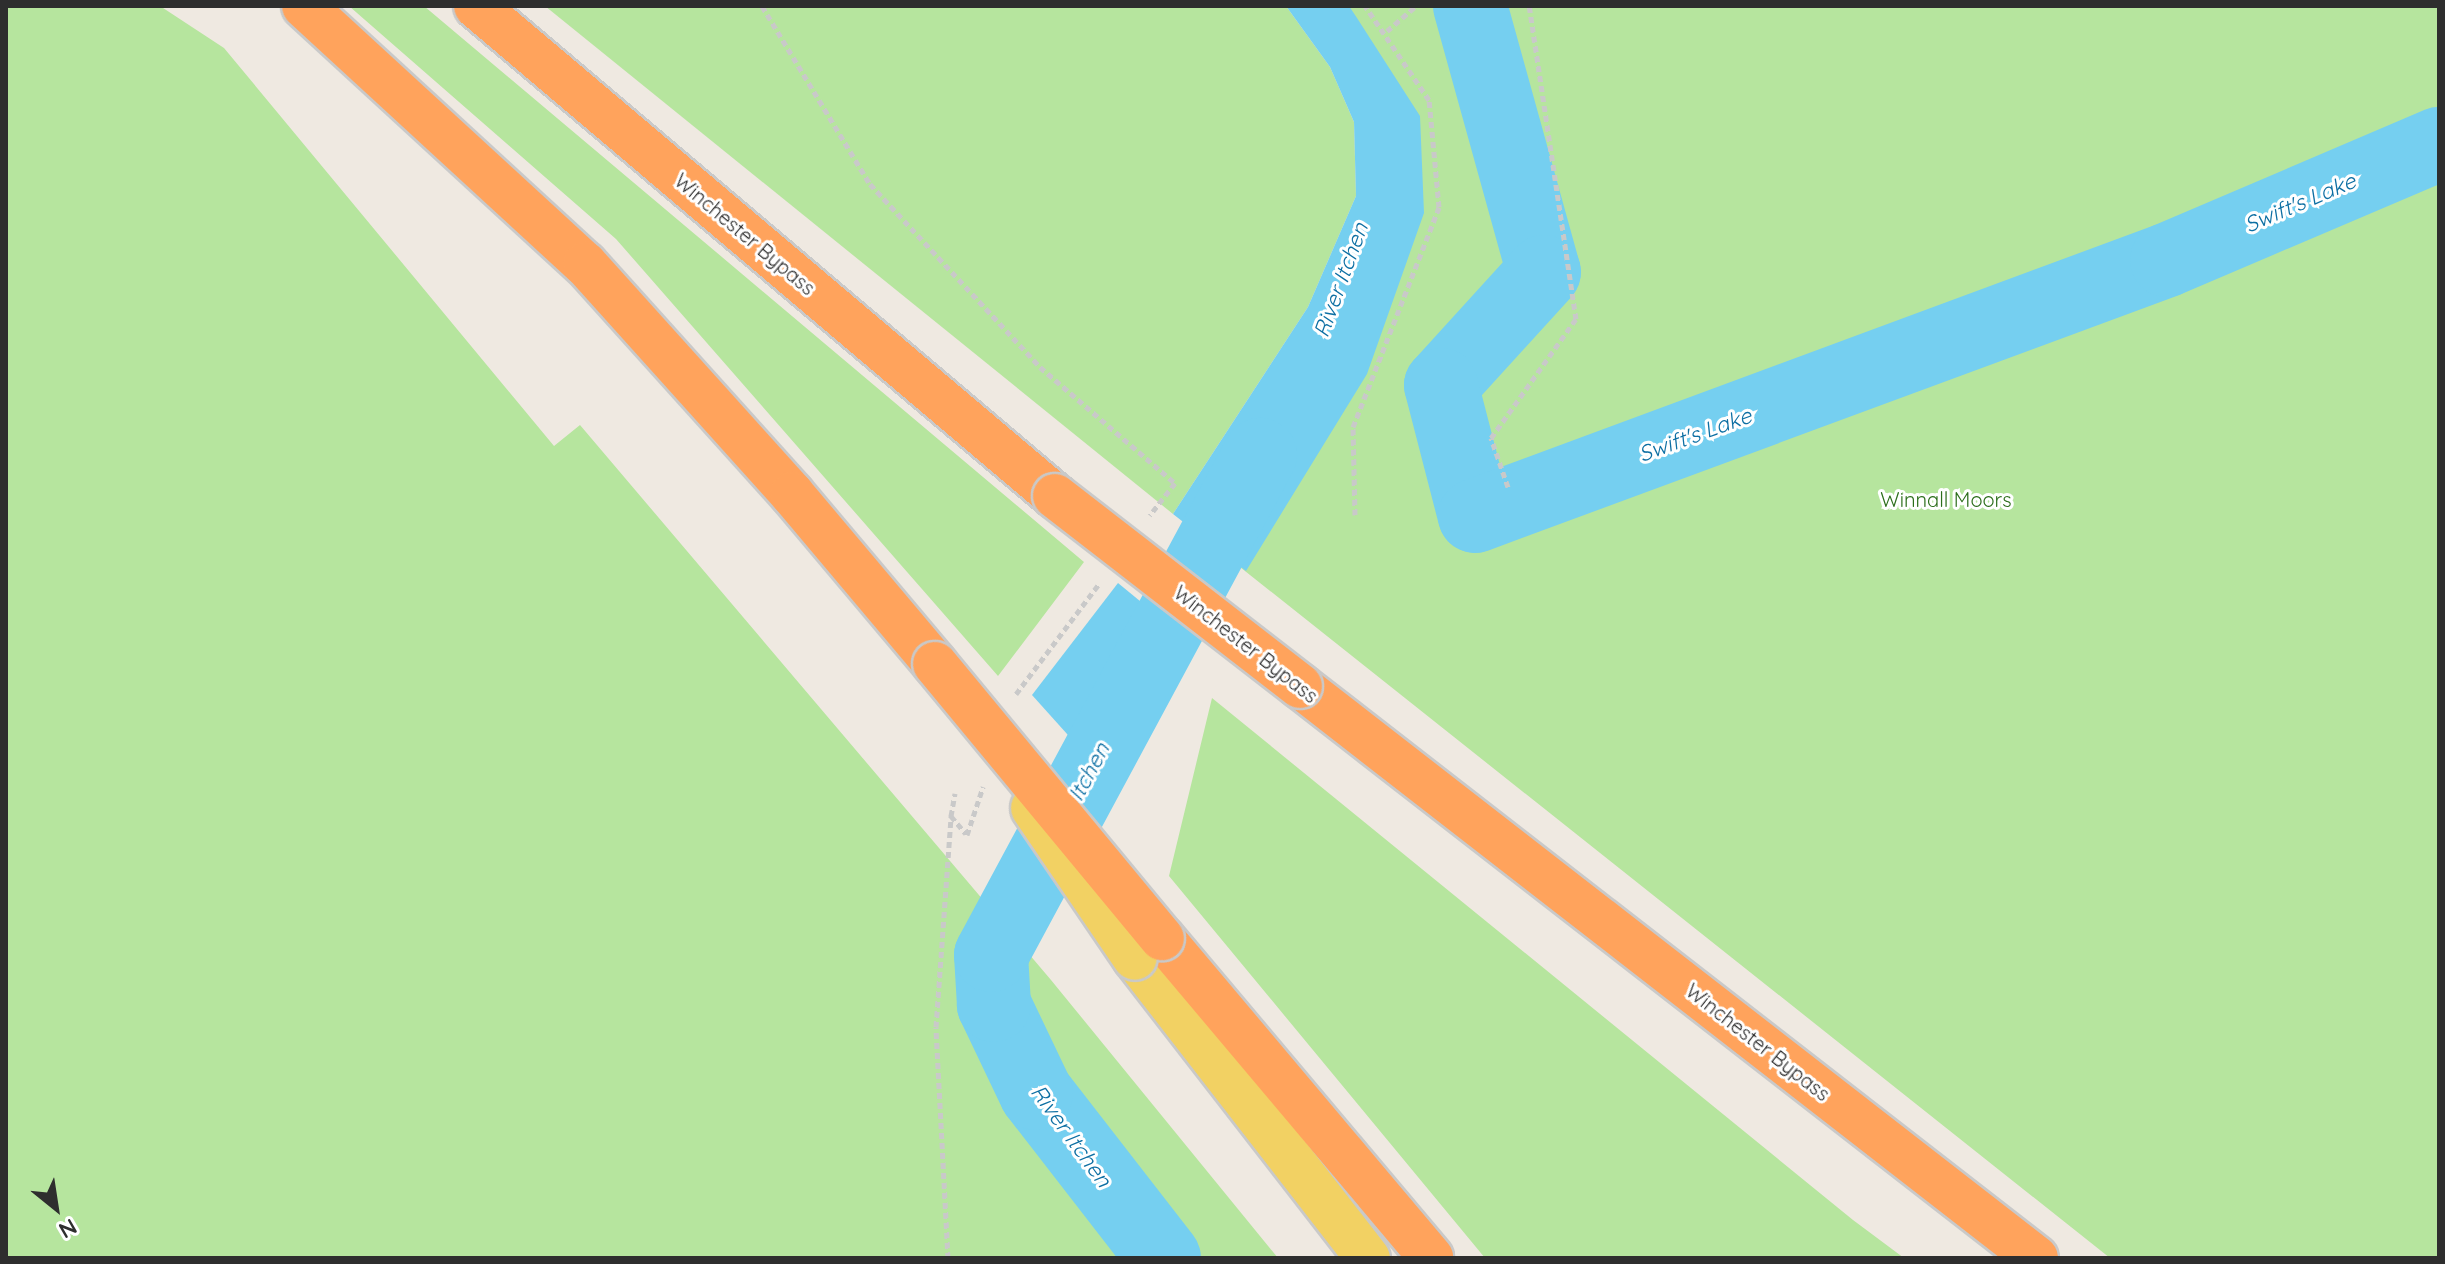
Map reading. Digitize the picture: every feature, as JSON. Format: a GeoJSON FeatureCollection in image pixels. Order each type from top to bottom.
{"type":"FeatureCollection","features":[{"type":"Feature","properties":{"kind":"highway"},"geometry":{"type":"LineString","coordinates":[[304,6],[585,264],[792,494],[935,664],[1149,948],[1431,1258]]}},
{"type":"Feature","properties":{"kind":"highway","name":"Winchester Bypass"},"geometry":{"type":"LineString","coordinates":[[476,6],[1055,496],[2036,1258]]}},
{"type":"Feature","properties":{"kind":"main road"},"geometry":{"type":"LineString","coordinates":[[1149,948],[1368,1258]]}},
{"type":"Feature","properties":{"kind":"path"},"geometry":{"type":"LineString","coordinates":[[762,6],[870,184],[1040,367],[1175,483],[1146,521]]}},
{"type":"Feature","properties":{"kind":"path"},"geometry":{"type":"LineString","coordinates":[[1355,515],[1353,427],[1439,207],[1429,100],[1386,31],[1365,6]]}},
{"type":"Feature","properties":{"kind":"path"},"geometry":{"type":"LineString","coordinates":[[1386,31],[1416,6]]}},
{"type":"Feature","properties":{"kind":"path"},"geometry":{"type":"LineString","coordinates":[[1508,487],[1491,438],[1576,319],[1529,6]]}},
{"type":"Feature","properties":{"kind":"path"},"geometry":{"type":"LineString","coordinates":[[1014,697],[1109,571]]}},
{"type":"Feature","properties":{"kind":"path"},"geometry":{"type":"LineString","coordinates":[[951,816],[967,835],[986,780]]}},
{"type":"Feature","properties":{"kind":"path"},"geometry":{"type":"LineString","coordinates":[[948,1258],[936,1027],[955,793]]}},
{"type":"Feature","properties":{"kind":"green space"},"geometry":{"type":"Polygon","coordinates":[[[6,6],[160,6],[224,48],[554,446],[580,425],[1051,980],[1278,1258],[6,1258],[6,6]]]}},
{"type":"Feature","properties":{"kind":"green space"},"geometry":{"type":"Polygon","coordinates":[[[349,6],[424,6],[1084,562],[998,676],[616,239],[349,6]]]}},
{"type":"Feature","properties":{"kind":"green space"},"geometry":{"type":"Polygon","coordinates":[[[545,6],[1286,6],[1330,67],[1354,122],[1356,196],[1308,307],[1173,514],[545,6]]]}},
{"type":"Feature","properties":{"kind":"green space","name":"Winnall Moors"},"geometry":{"type":"Polygon","coordinates":[[[1311,6],[2439,6],[2439,1258],[2110,1258],[1211,544],[1313,357],[1374,193],[1367,110],[1311,6]]]}},
{"type":"Feature","properties":{"kind":"green space"},"geometry":{"type":"Polygon","coordinates":[[[1212,698],[1853,1220],[1904,1258],[1485,1258],[1169,876],[1212,698]]]}},
{"type":"Feature","properties":{"kind":"water"},"geometry":{"type":"Polygon","coordinates":[[[1286,6],[1349,6],[1357,18],[1420,116],[1424,213],[1367,374],[1246,571],[1173,514],[1308,307],[1356,196],[1354,122],[1330,67],[1286,6]]]}},
{"type":"Feature","properties":{"kind":"water"},"geometry":{"type":"Polygon","coordinates":[[[1118,583],[1191,643],[1103,774],[1032,695],[1118,583]]]}},
{"type":"Feature","properties":{"kind":"waterway","name":"Swift's Lake"},"geometry":{"type":"LineString","coordinates":[[1470,6],[1544,272],[1441,385],[1475,516],[2167,260],[2439,144]]}},
{"type":"Feature","properties":{"kind":"waterway","name":"Itchen"},"geometry":{"type":"LineString","coordinates":[[1164,1258],[1036,1093],[994,1005],[991,955],[1260,455]]}},
{"type":"Feature","properties":{"kind":"waterway","name":"River Itchen"},"geometry":{"type":"LineString","coordinates":[[1160,1254],[1162,1258]]}}]}
